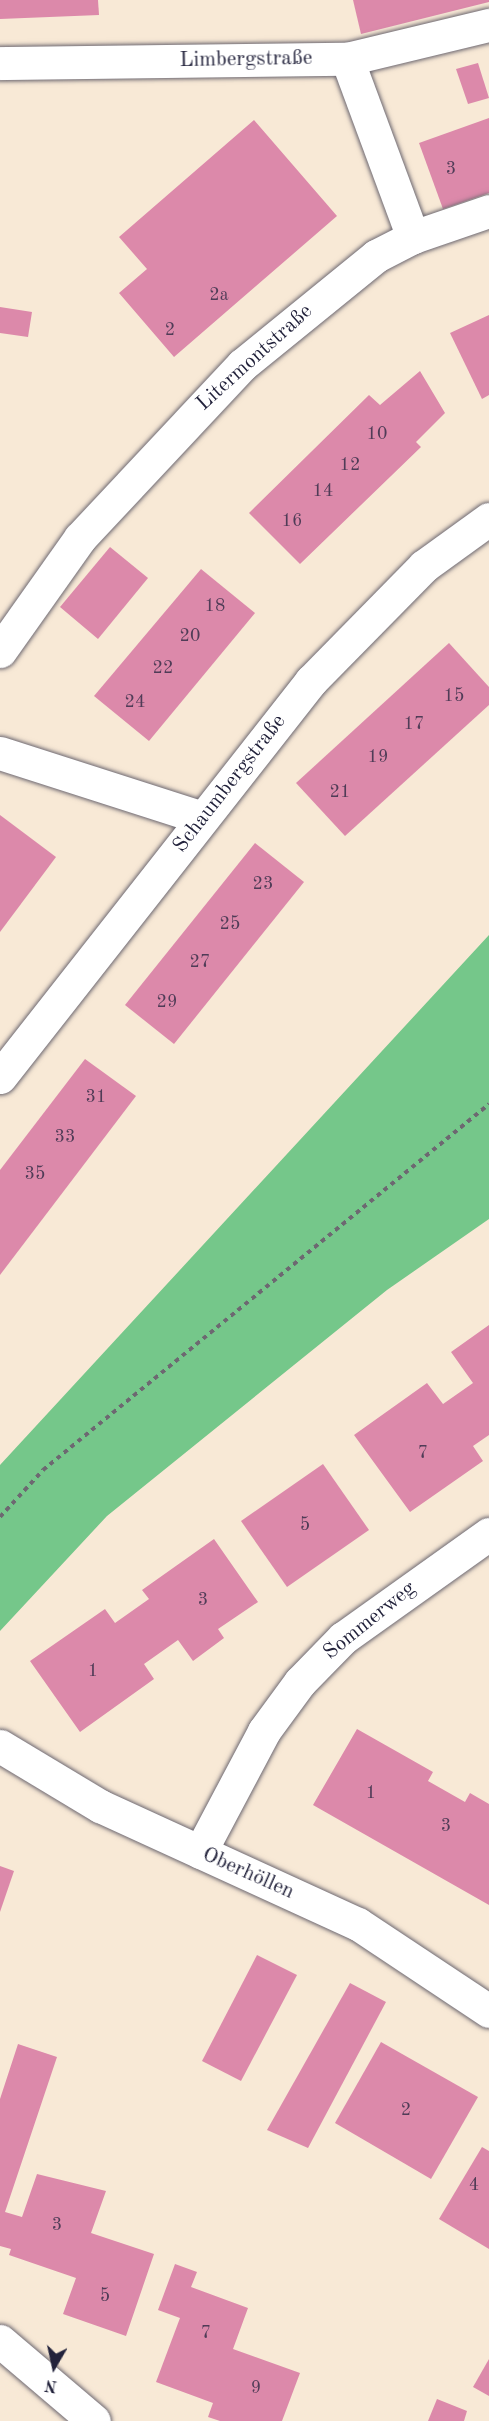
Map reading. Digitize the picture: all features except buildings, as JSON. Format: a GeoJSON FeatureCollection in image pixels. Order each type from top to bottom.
{"type":"FeatureCollection","features":[{"type":"Feature","properties":{"kind":"street","name":"Limbergstraße"},"geometry":{"type":"LineString","coordinates":[[0,63],[347,59],[489,25]]}},
{"type":"Feature","properties":{"kind":"street"},"geometry":{"type":"LineString","coordinates":[[347,59],[413,237],[489,211]]}},
{"type":"Feature","properties":{"kind":"street","name":"Litermontstraße"},"geometry":{"type":"LineString","coordinates":[[0,651],[80,538],[242,365],[376,256],[413,237]]}},
{"type":"Feature","properties":{"kind":"street","name":"Schaumbergstraße"},"geometry":{"type":"LineString","coordinates":[[0,1077],[311,681],[370,618],[424,566],[489,519]]}},
{"type":"Feature","properties":{"kind":"street"},"geometry":{"type":"LineString","coordinates":[[0,753],[202,818]]}},
{"type":"Feature","properties":{"kind":"street","name":"Sommerweg"},"geometry":{"type":"LineString","coordinates":[[200,1852],[264,1731],[300,1682],[343,1638],[489,1534]]}},
{"type":"Feature","properties":{"kind":"street","name":"Oberhöllen"},"geometry":{"type":"LineString","coordinates":[[0,1746],[100,1806],[358,1924],[489,2011]]}},
{"type":"Feature","properties":{"kind":"street"},"geometry":{"type":"LineString","coordinates":[[0,2342],[94,2421]]}},
{"type":"Feature","properties":{"kind":"path"},"geometry":{"type":"LineString","coordinates":[[0,1517],[43,1470],[489,1104]]}},
{"type":"Feature","properties":{"kind":"green space"},"geometry":{"type":"Polygon","coordinates":[[[489,935],[489,1219],[387,1290],[107,1516],[0,1631],[0,1465],[489,935]]]}}]}
